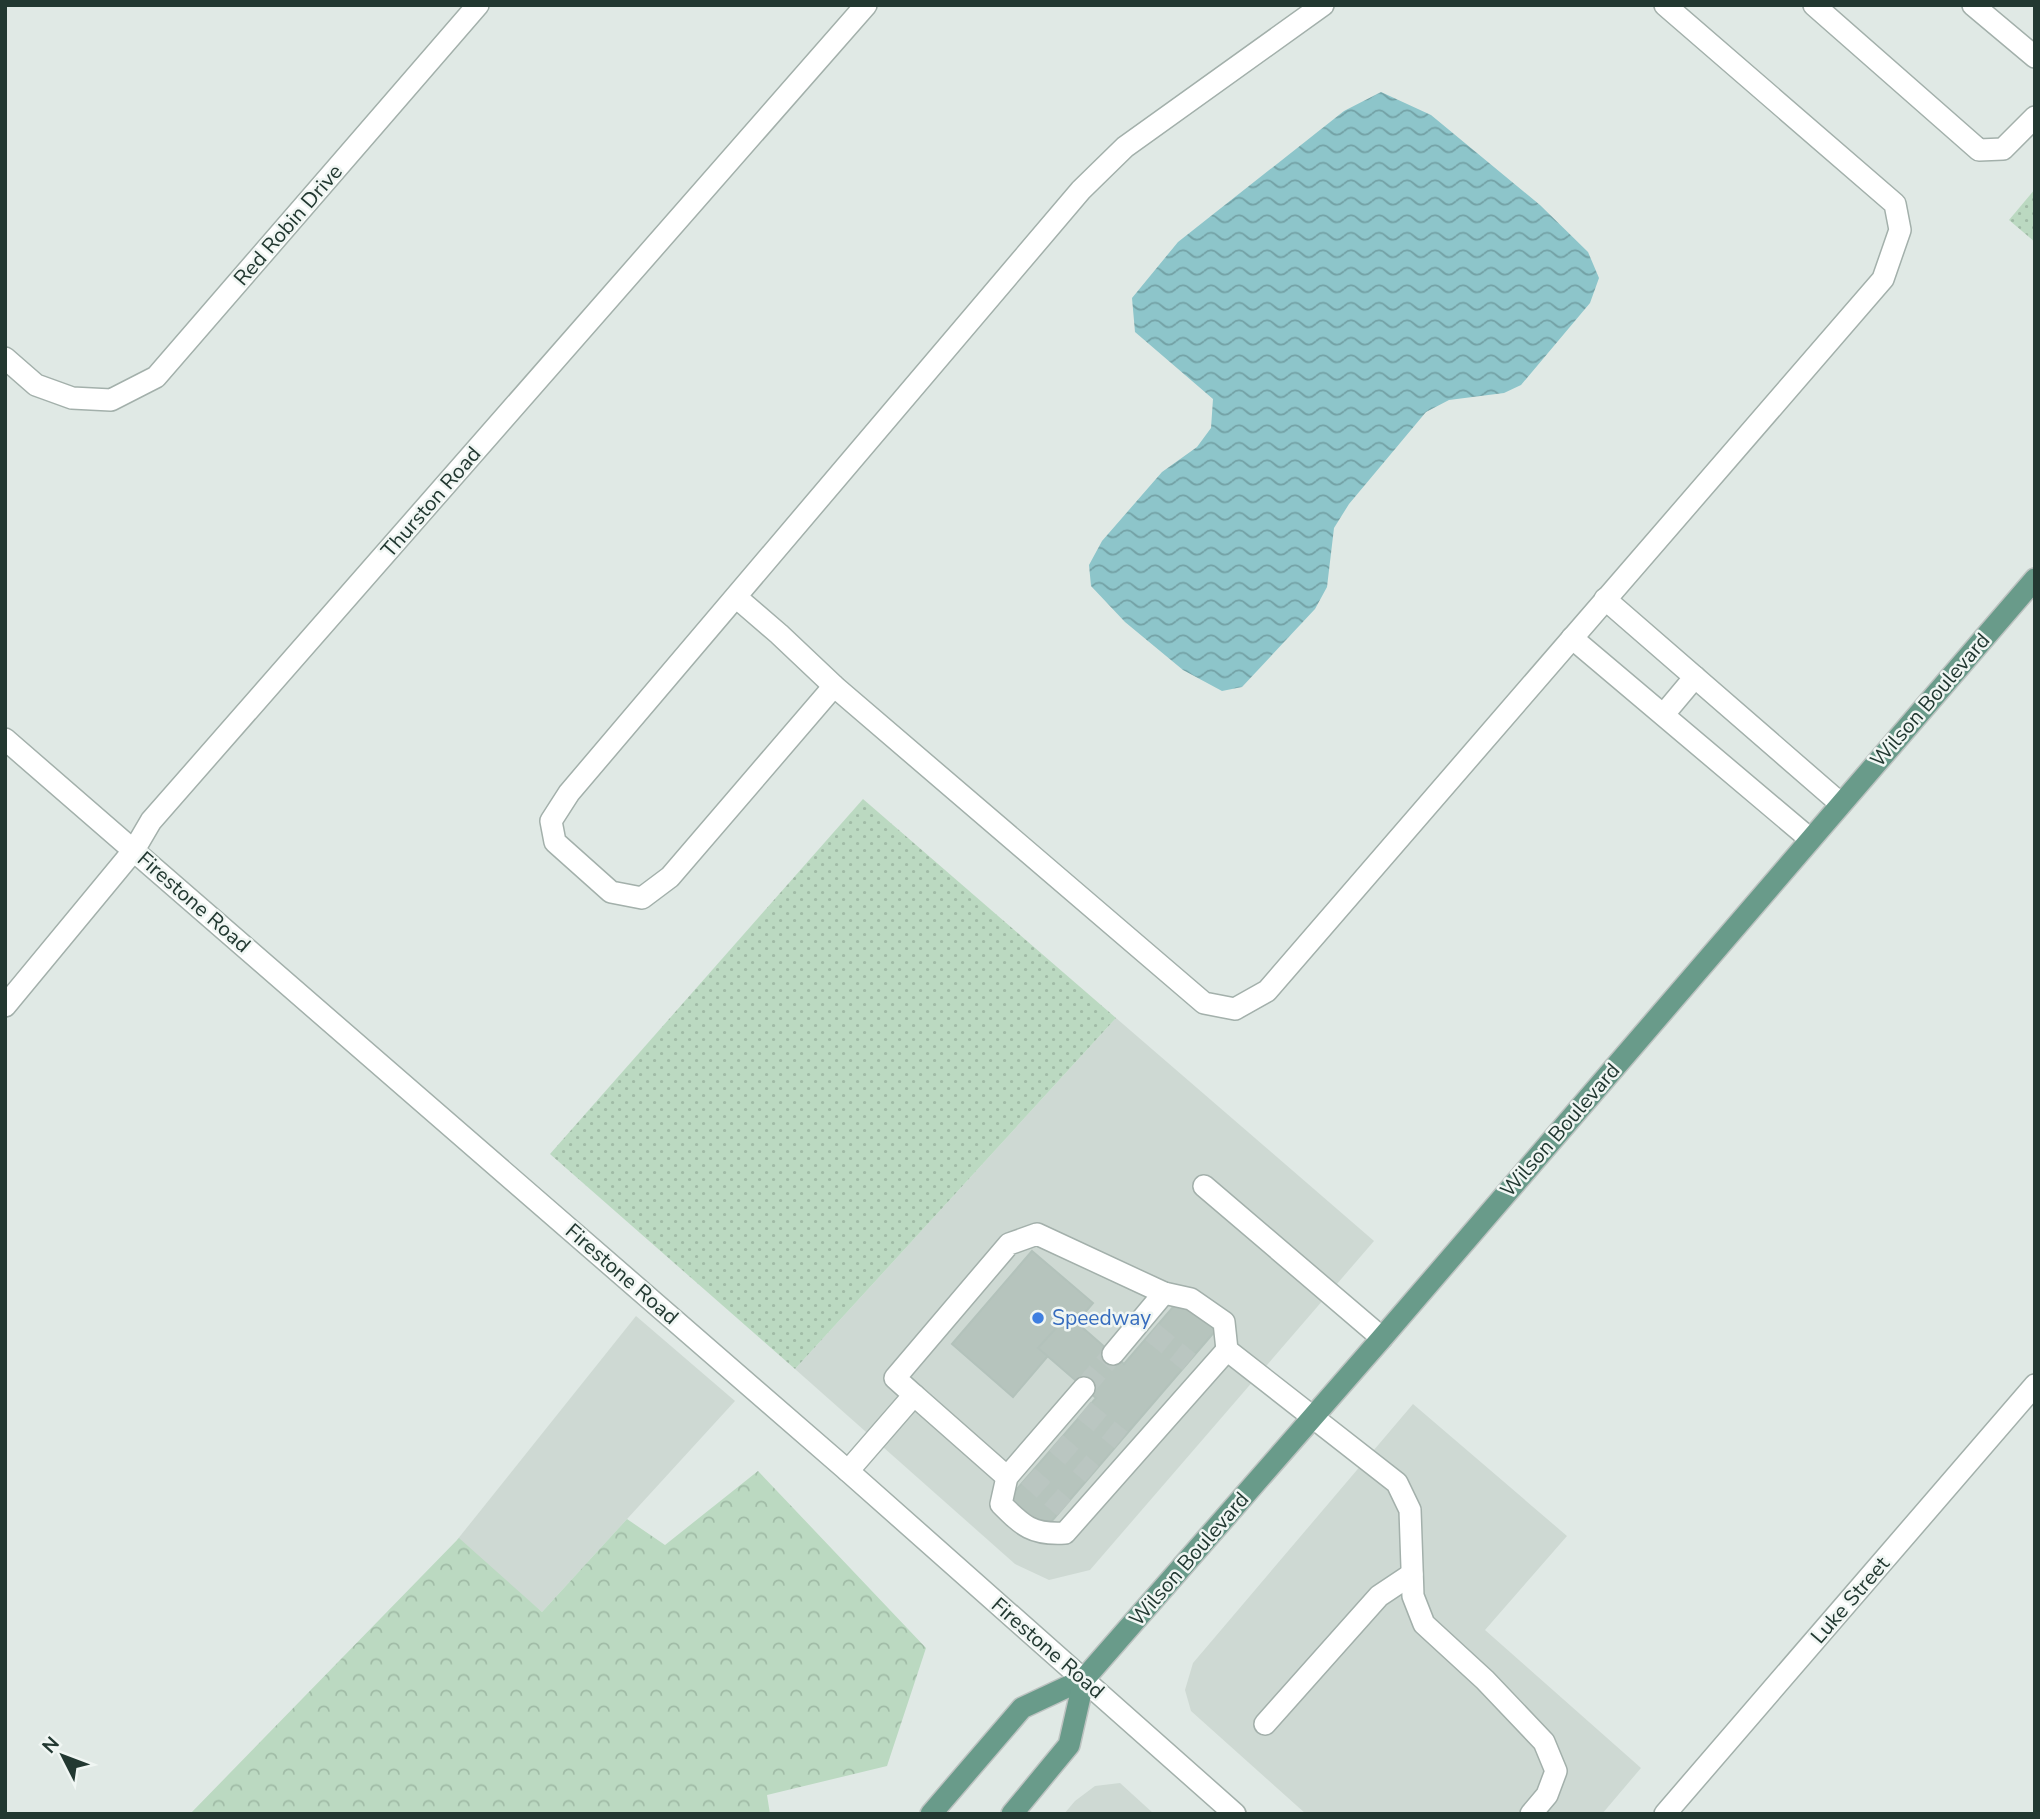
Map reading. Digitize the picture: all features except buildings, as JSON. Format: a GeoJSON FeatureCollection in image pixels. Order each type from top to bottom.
{"type":"FeatureCollection","features":[{"type":"Feature","properties":{"kind":"main road","name":"Wilson Boulevard"},"geometry":{"type":"LineString","coordinates":[[931,1814],[1022,1708],[1084,1679],[1382,1338],[2035,579]]}},
{"type":"Feature","properties":{"kind":"main road","name":"Wilson Boulevard"},"geometry":{"type":"LineString","coordinates":[[1012,1814],[1069,1745],[1084,1679]]}},
{"type":"Feature","properties":{"kind":"street","name":"Red Robin Drive"},"geometry":{"type":"LineString","coordinates":[[5,358],[36,385],[72,398],[111,400],[156,377],[478,5]]}},
{"type":"Feature","properties":{"kind":"street","name":"Thurston Road"},"geometry":{"type":"LineString","coordinates":[[5,1006],[134,850],[160,811],[866,5]]}},
{"type":"Feature","properties":{"kind":"street"},"geometry":{"type":"LineString","coordinates":[[834,686],[670,877],[642,898],[611,892],[555,842],[551,821],[569,793],[1081,190],[1125,147],[1323,5]]}},
{"type":"Feature","properties":{"kind":"street"},"geometry":{"type":"LineString","coordinates":[[736,597],[834,686],[1204,1003],[1235,1009],[1268,991],[1883,279],[1900,230],[1895,204],[1665,5]]}},
{"type":"Feature","properties":{"kind":"street"},"geometry":{"type":"LineString","coordinates":[[1814,5],[1979,150],[2003,149],[2035,117]]}},
{"type":"Feature","properties":{"kind":"street"},"geometry":{"type":"LineString","coordinates":[[1973,5],[2035,57]]}},
{"type":"Feature","properties":{"kind":"street"},"geometry":{"type":"LineString","coordinates":[[1605,599],[1841,804]]}},
{"type":"Feature","properties":{"kind":"street"},"geometry":{"type":"LineString","coordinates":[[1573,638],[1810,839]]}},
{"type":"Feature","properties":{"kind":"street"},"geometry":{"type":"LineString","coordinates":[[1664,714],[1695,677]]}},
{"type":"Feature","properties":{"kind":"street","name":"Firestone Road"},"geometry":{"type":"LineString","coordinates":[[5,739],[848,1471],[1235,1814]]}},
{"type":"Feature","properties":{"kind":"street"},"geometry":{"type":"LineString","coordinates":[[1204,1186],[1382,1338]]}},
{"type":"Feature","properties":{"kind":"street"},"geometry":{"type":"LineString","coordinates":[[1017,1473],[895,1378],[1009,1244],[1037,1234],[1164,1293],[1191,1299],[1224,1322],[1227,1350],[1397,1483],[1410,1510],[1413,1596],[1424,1624],[1477,1672],[1544,1742],[1556,1771],[1547,1795],[1531,1814]]}},
{"type":"Feature","properties":{"kind":"street"},"geometry":{"type":"LineString","coordinates":[[1113,1354],[1146,1327],[1164,1293]]}},
{"type":"Feature","properties":{"kind":"street"},"geometry":{"type":"LineString","coordinates":[[1081,1399],[1051,1438],[1017,1473],[1001,1504],[1024,1526],[1044,1534],[1065,1533],[1070,1514],[1197,1368],[1227,1350]]}},
{"type":"Feature","properties":{"kind":"street","name":"Luke Street"},"geometry":{"type":"LineString","coordinates":[[1665,1814],[2035,1385]]}},
{"type":"Feature","properties":{"kind":"street"},"geometry":{"type":"LineString","coordinates":[[848,1471],[914,1395]]}},
{"type":"Feature","properties":{"kind":"street"},"geometry":{"type":"LineString","coordinates":[[1265,1724],[1379,1596],[1412,1574]]}},
{"type":"Feature","properties":{"kind":"shaded area"},"geometry":{"type":"Polygon","coordinates":[[[1116,1018],[1374,1241],[1090,1570],[1049,1580],[1015,1564],[795,1369],[1116,1018]]]}},
{"type":"Feature","properties":{"kind":"shaded area"},"geometry":{"type":"Polygon","coordinates":[[[636,1316],[735,1401],[542,1612],[457,1540],[636,1316]]]}},
{"type":"Feature","properties":{"kind":"shaded area"},"geometry":{"type":"Polygon","coordinates":[[[1413,1404],[1567,1536],[1485,1630],[1641,1768],[1602,1814],[1306,1814],[1191,1711],[1185,1690],[1193,1663],[1413,1404]]]}},
{"type":"Feature","properties":{"kind":"shaded area"},"geometry":{"type":"Polygon","coordinates":[[[1120,1783],[1154,1814],[1064,1814],[1075,1801],[1095,1786],[1120,1783]]]}},
{"type":"Feature","properties":{"kind":"green space"},"geometry":{"type":"Polygon","coordinates":[[[2035,189],[2035,242],[2009,220],[2035,189]]]}},
{"type":"Feature","properties":{"kind":"green space"},"geometry":{"type":"Polygon","coordinates":[[[863,799],[1116,1018],[795,1369],[550,1154],[863,799]]]}},
{"type":"Feature","properties":{"kind":"green space"},"geometry":{"type":"Polygon","coordinates":[[[758,1471],[926,1648],[887,1766],[767,1795],[770,1814],[190,1814],[459,1538],[542,1612],[627,1519],[665,1545],[758,1471]]]}},
{"type":"Feature","properties":{"kind":"water"},"geometry":{"type":"Polygon","coordinates":[[[1381,92],[1431,115],[1540,205],[1588,252],[1599,278],[1590,303],[1521,385],[1504,393],[1449,400],[1426,412],[1349,504],[1334,528],[1327,587],[1315,609],[1242,687],[1222,691],[1183,670],[1125,622],[1091,586],[1089,565],[1102,541],[1162,472],[1197,447],[1211,428],[1213,399],[1135,332],[1132,298],[1178,242],[1344,111],[1381,92]]]}},
{"type":"Feature","properties":{"kind":"tunnel"},"geometry":{"type":"LineString","coordinates":[[1152,1332],[1189,1362]]}},
{"type":"Feature","properties":{"kind":"tunnel"},"geometry":{"type":"LineString","coordinates":[[1084,1388],[1113,1354]]}},
{"type":"Feature","properties":{"kind":"tunnel"},"geometry":{"type":"LineString","coordinates":[[1084,1410],[1121,1440]]}},
{"type":"Feature","properties":{"kind":"tunnel"},"geometry":{"type":"LineString","coordinates":[[1056,1443],[1092,1474]]}},
{"type":"Feature","properties":{"kind":"tunnel"},"geometry":{"type":"LineString","coordinates":[[1028,1476],[1064,1508]]}},
{"type":"Feature","properties":{"kind":"place","name":"Speedway"},"geometry":{"type":"Point","coordinates":[1038,1318]}}]}
